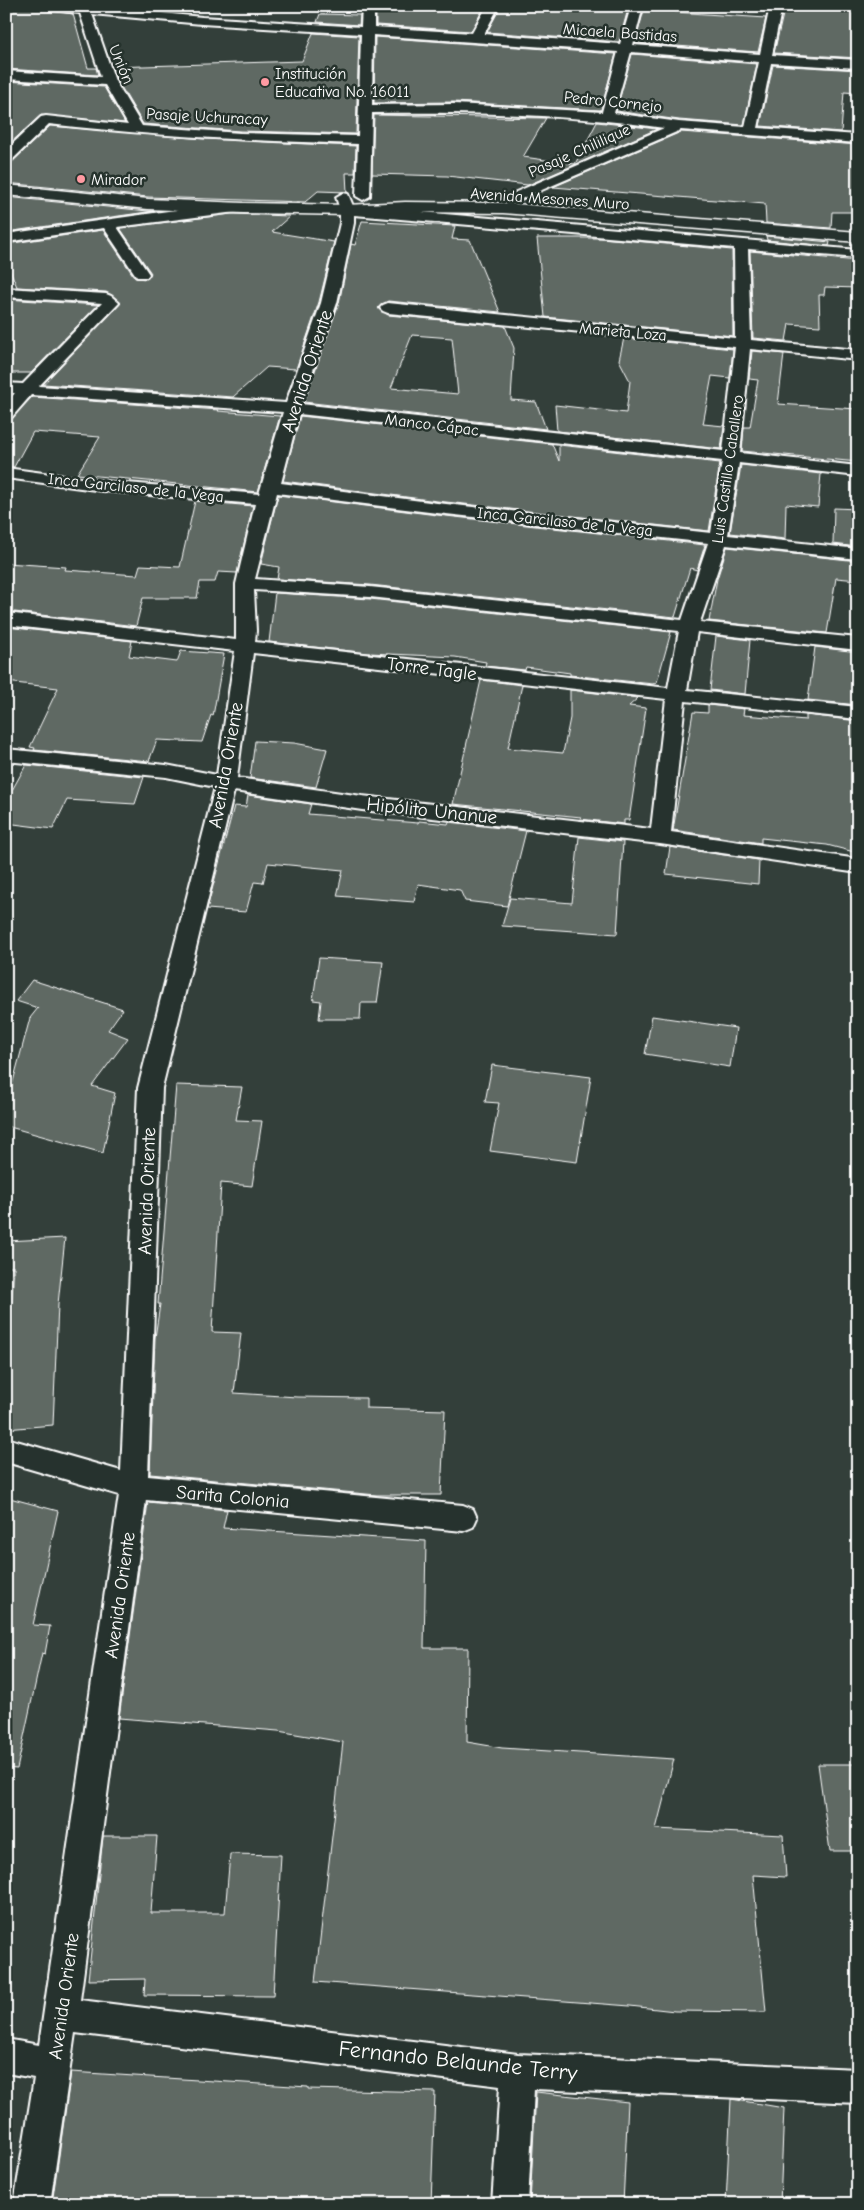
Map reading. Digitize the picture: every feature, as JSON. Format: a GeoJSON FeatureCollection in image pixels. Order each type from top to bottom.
{"type":"FeatureCollection","features":[{"type":"Feature","properties":{"kind":"highway"},"geometry":{"type":"LineString","coordinates":[[6,190],[148,204],[243,208],[351,201],[421,192]]}},
{"type":"Feature","properties":{"kind":"highway","name":"Avenida Mesones Muro"},"geometry":{"type":"LineString","coordinates":[[479,192],[858,223]]}},
{"type":"Feature","properties":{"kind":"highway"},"geometry":{"type":"LineString","coordinates":[[351,201],[405,207],[503,208],[858,237]]}},
{"type":"Feature","properties":{"kind":"street","name":"Micaela Bastidas"},"geometry":{"type":"LineString","coordinates":[[50,6],[766,59],[858,64]]}},
{"type":"Feature","properties":{"kind":"street","name":"Avenida Oriente"},"geometry":{"type":"LineString","coordinates":[[32,2204],[61,2014],[134,1486],[150,1088],[226,783],[247,631],[245,584],[292,408],[329,303],[366,140],[368,6]]}},
{"type":"Feature","properties":{"kind":"street"},"geometry":{"type":"LineString","coordinates":[[476,37],[493,6]]}},
{"type":"Feature","properties":{"kind":"street"},"geometry":{"type":"LineString","coordinates":[[751,131],[776,6]]}},
{"type":"Feature","properties":{"kind":"street","name":"Unión"},"geometry":{"type":"LineString","coordinates":[[85,8],[109,81],[138,130]]}},
{"type":"Feature","properties":{"kind":"street"},"geometry":{"type":"LineString","coordinates":[[607,116],[636,10]]}},
{"type":"Feature","properties":{"kind":"street"},"geometry":{"type":"LineString","coordinates":[[6,75],[109,81]]}},
{"type":"Feature","properties":{"kind":"street","name":"Pedro Cornejo"},"geometry":{"type":"LineString","coordinates":[[365,109],[454,108],[607,116],[679,126],[858,138]]}},
{"type":"Feature","properties":{"kind":"street","name":"Pasaje Uchuracay"},"geometry":{"type":"LineString","coordinates":[[6,158],[46,120],[138,130],[240,137],[366,140]]}},
{"type":"Feature","properties":{"kind":"street","name":"Pasaje Chililique"},"geometry":{"type":"LineString","coordinates":[[521,195],[679,126]]}},
{"type":"Feature","properties":{"kind":"street"},"geometry":{"type":"LineString","coordinates":[[351,201],[741,245],[858,254]]}},
{"type":"Feature","properties":{"kind":"street"},"geometry":{"type":"LineString","coordinates":[[6,238],[107,223],[243,208]]}},
{"type":"Feature","properties":{"kind":"street"},"geometry":{"type":"LineString","coordinates":[[107,223],[142,274]]}},
{"type":"Feature","properties":{"kind":"street","name":"Luis Castillo Caballero"},"geometry":{"type":"LineString","coordinates":[[660,837],[676,696],[688,627],[719,538],[731,458],[743,342],[741,245]]}},
{"type":"Feature","properties":{"kind":"street"},"geometry":{"type":"LineString","coordinates":[[6,292],[106,299],[111,303],[26,390],[6,414]]}},
{"type":"Feature","properties":{"kind":"street","name":"Marieta Loza"},"geometry":{"type":"LineString","coordinates":[[388,308],[858,355]]}},
{"type":"Feature","properties":{"kind":"street","name":"Manco Cápac"},"geometry":{"type":"LineString","coordinates":[[6,388],[292,408],[858,471]]}},
{"type":"Feature","properties":{"kind":"street","name":"Inca Garcilaso de la Vega"},"geometry":{"type":"LineString","coordinates":[[6,473],[103,486],[268,494],[437,508],[858,554]]}},
{"type":"Feature","properties":{"kind":"street"},"geometry":{"type":"LineString","coordinates":[[245,584],[370,592],[858,644]]}},
{"type":"Feature","properties":{"kind":"street","name":"Torre Tagle"},"geometry":{"type":"LineString","coordinates":[[6,619],[676,696],[858,713]]}},
{"type":"Feature","properties":{"kind":"street","name":"Hipólito Unanue"},"geometry":{"type":"LineString","coordinates":[[6,754],[166,771],[226,783],[362,802],[660,837],[858,866]]}},
{"type":"Feature","properties":{"kind":"street","name":"Sarita Colonia"},"geometry":{"type":"LineString","coordinates":[[6,1450],[134,1486],[463,1518]]}},
{"type":"Feature","properties":{"kind":"street","name":"Fernando Belaunde Terry"},"geometry":{"type":"LineString","coordinates":[[61,2014],[518,2071],[858,2086]]}},
{"type":"Feature","properties":{"kind":"street"},"geometry":{"type":"LineString","coordinates":[[6,2056],[53,2065]]}},
{"type":"Feature","properties":{"kind":"street"},"geometry":{"type":"LineString","coordinates":[[510,2204],[518,2071]]}},
{"type":"Feature","properties":{"kind":"building"},"geometry":{"type":"Polygon","coordinates":[[[6,6],[22,6],[73,14],[88,68],[96,68],[98,75],[6,69],[6,6]]]}},
{"type":"Feature","properties":{"kind":"building"},"geometry":{"type":"Polygon","coordinates":[[[376,6],[485,6],[471,31],[376,25],[376,6]]]}},
{"type":"Feature","properties":{"kind":"building"},"geometry":{"type":"Polygon","coordinates":[[[501,6],[632,6],[628,9],[619,42],[487,32],[501,6]]]}},
{"type":"Feature","properties":{"kind":"building"},"geometry":{"type":"Polygon","coordinates":[[[640,6],[677,6],[675,12],[766,18],[758,52],[635,43],[644,10],[640,6]]]}},
{"type":"Feature","properties":{"kind":"building"},"geometry":{"type":"Polygon","coordinates":[[[785,6],[858,6],[858,58],[774,53],[785,6]]]}},
{"type":"Feature","properties":{"kind":"building"},"geometry":{"type":"Polygon","coordinates":[[[320,14],[360,15],[359,25],[317,22],[320,14]]]}},
{"type":"Feature","properties":{"kind":"building"},"geometry":{"type":"Polygon","coordinates":[[[313,33],[359,36],[356,134],[240,131],[143,124],[117,80],[112,67],[302,61],[313,33]]]}},
{"type":"Feature","properties":{"kind":"building"},"geometry":{"type":"Polygon","coordinates":[[[375,37],[616,54],[601,110],[454,102],[374,103],[375,37]]]}},
{"type":"Feature","properties":{"kind":"building"},"geometry":{"type":"Polygon","coordinates":[[[632,54],[757,64],[744,125],[679,120],[616,111],[632,54]]]}},
{"type":"Feature","properties":{"kind":"building"},"geometry":{"type":"Polygon","coordinates":[[[773,65],[858,70],[858,93],[844,92],[841,132],[760,126],[773,65]]]}},
{"type":"Feature","properties":{"kind":"building"},"geometry":{"type":"Polygon","coordinates":[[[6,81],[104,87],[125,123],[41,115],[6,147],[6,81]]]}},
{"type":"Feature","properties":{"kind":"building"},"geometry":{"type":"Polygon","coordinates":[[[374,115],[546,118],[523,157],[575,164],[597,122],[657,129],[528,185],[447,176],[372,174],[374,115]]]}},
{"type":"Feature","properties":{"kind":"building"},"geometry":{"type":"Polygon","coordinates":[[[50,126],[203,139],[356,146],[355,173],[346,173],[347,192],[318,191],[305,202],[148,197],[6,183],[6,164],[12,162],[50,126]]]}},
{"type":"Feature","properties":{"kind":"building"},"geometry":{"type":"Polygon","coordinates":[[[681,132],[858,145],[858,212],[832,212],[831,228],[766,223],[765,204],[553,187],[681,132]]]}},
{"type":"Feature","properties":{"kind":"building"},"geometry":{"type":"Polygon","coordinates":[[[6,197],[148,211],[154,211],[6,232],[6,197]]]}},
{"type":"Feature","properties":{"kind":"building"},"geometry":{"type":"Polygon","coordinates":[[[231,214],[290,216],[272,232],[334,242],[319,302],[296,369],[267,367],[233,397],[43,384],[121,303],[106,292],[17,287],[6,260],[6,244],[103,230],[135,278],[147,279],[151,273],[120,228],[231,214]]]}},
{"type":"Feature","properties":{"kind":"building"},"geometry":{"type":"Polygon","coordinates":[[[362,221],[455,226],[452,239],[470,240],[500,312],[388,301],[378,308],[388,315],[505,326],[514,348],[511,400],[536,402],[546,429],[304,402],[339,303],[351,244],[355,245],[362,221]],[[412,335],[391,388],[458,394],[452,338],[412,335]]]}},
{"type":"Feature","properties":{"kind":"building"},"geometry":{"type":"Polygon","coordinates":[[[766,236],[830,242],[829,246],[767,240],[766,236]]]}},
{"type":"Feature","properties":{"kind":"building"},"geometry":{"type":"Polygon","coordinates":[[[537,238],[601,238],[732,250],[733,336],[545,317],[537,238]]]}},
{"type":"Feature","properties":{"kind":"building"},"geometry":{"type":"Polygon","coordinates":[[[750,251],[858,261],[858,288],[825,287],[824,295],[819,295],[820,326],[789,324],[786,341],[753,338],[750,251]]]}},
{"type":"Feature","properties":{"kind":"building"},"geometry":{"type":"Polygon","coordinates":[[[6,299],[98,305],[31,373],[6,373],[6,299]]]}},
{"type":"Feature","properties":{"kind":"building"},"geometry":{"type":"Polygon","coordinates":[[[624,338],[733,349],[730,378],[712,376],[703,424],[724,426],[721,449],[557,431],[555,405],[626,413],[630,381],[619,360],[624,338]]]}},
{"type":"Feature","properties":{"kind":"building"},"geometry":{"type":"Polygon","coordinates":[[[752,351],[784,354],[778,404],[858,409],[858,462],[742,451],[744,427],[750,427],[758,380],[749,379],[752,351]]]}},
{"type":"Feature","properties":{"kind":"building"},"geometry":{"type":"Polygon","coordinates":[[[32,397],[280,416],[258,492],[77,474],[100,437],[33,432],[14,467],[6,466],[6,424],[32,397]]]}},
{"type":"Feature","properties":{"kind":"building"},"geometry":{"type":"Polygon","coordinates":[[[300,416],[552,444],[559,461],[559,445],[720,463],[709,531],[437,501],[283,481],[300,416]]]}},
{"type":"Feature","properties":{"kind":"building"},"geometry":{"type":"Polygon","coordinates":[[[741,465],[821,474],[818,507],[786,504],[785,539],[730,533],[741,465]]]}},
{"type":"Feature","properties":{"kind":"building"},"geometry":{"type":"Polygon","coordinates":[[[278,495],[705,545],[697,570],[690,568],[675,617],[370,585],[277,579],[279,567],[261,564],[278,495]]]}},
{"type":"Feature","properties":{"kind":"building"},"geometry":{"type":"Polygon","coordinates":[[[195,501],[253,506],[237,573],[218,572],[215,582],[200,582],[197,598],[143,598],[136,626],[6,611],[6,563],[66,567],[65,570],[137,575],[140,565],[180,567],[195,501]]]}},
{"type":"Feature","properties":{"kind":"building"},"geometry":{"type":"Polygon","coordinates":[[[834,508],[858,509],[858,547],[833,544],[834,508]]]}},
{"type":"Feature","properties":{"kind":"building"},"geometry":{"type":"Polygon","coordinates":[[[727,547],[858,561],[858,580],[836,578],[827,633],[709,621],[717,579],[727,547]]]}},
{"type":"Feature","properties":{"kind":"building"},"geometry":{"type":"Polygon","coordinates":[[[275,593],[370,599],[671,632],[657,682],[653,684],[570,675],[570,673],[526,667],[525,670],[485,666],[486,662],[455,657],[369,653],[269,642],[275,593]]]}},
{"type":"Feature","properties":{"kind":"building"},"geometry":{"type":"Polygon","coordinates":[[[6,627],[132,641],[129,656],[177,662],[181,651],[224,654],[213,716],[211,715],[202,742],[157,740],[149,761],[34,750],[35,748],[30,747],[58,688],[6,682],[6,627]]]}},
{"type":"Feature","properties":{"kind":"building"},"geometry":{"type":"Polygon","coordinates":[[[716,636],[750,640],[745,694],[710,690],[716,636]]]}},
{"type":"Feature","properties":{"kind":"building"},"geometry":{"type":"Polygon","coordinates":[[[815,647],[858,652],[858,705],[808,700],[815,647]]]}},
{"type":"Feature","properties":{"kind":"building"},"geometry":{"type":"Polygon","coordinates":[[[481,680],[522,685],[508,748],[563,753],[570,718],[570,690],[638,698],[629,706],[646,708],[629,820],[624,820],[624,824],[580,819],[581,817],[453,804],[481,680]]]}},
{"type":"Feature","properties":{"kind":"building"},"geometry":{"type":"Polygon","coordinates":[[[708,705],[744,709],[743,715],[806,720],[806,715],[858,721],[858,853],[827,845],[761,838],[761,843],[673,830],[693,712],[708,713],[708,705]]]}},
{"type":"Feature","properties":{"kind":"building"},"geometry":{"type":"Polygon","coordinates":[[[255,741],[294,743],[327,749],[316,787],[250,778],[255,741]]]}},
{"type":"Feature","properties":{"kind":"building"},"geometry":{"type":"Polygon","coordinates":[[[26,765],[144,777],[135,804],[67,800],[53,829],[6,823],[6,801],[26,765]]]}},
{"type":"Feature","properties":{"kind":"building"},"geometry":{"type":"Polygon","coordinates":[[[248,795],[311,804],[308,814],[418,823],[419,821],[448,824],[449,822],[526,831],[507,906],[465,901],[460,890],[418,884],[414,902],[337,896],[343,870],[268,863],[263,883],[254,882],[246,912],[207,909],[234,806],[246,807],[248,795]]]}},
{"type":"Feature","properties":{"kind":"building"},"geometry":{"type":"Polygon","coordinates":[[[579,837],[623,842],[617,934],[502,926],[510,898],[572,903],[579,837]]]}},
{"type":"Feature","properties":{"kind":"building"},"geometry":{"type":"Polygon","coordinates":[[[670,847],[759,860],[758,884],[666,874],[670,847]]]}},
{"type":"Feature","properties":{"kind":"building"},"geometry":{"type":"Polygon","coordinates":[[[319,958],[383,962],[377,1003],[361,1003],[360,1019],[319,1019],[321,1001],[313,1000],[319,958]]]}},
{"type":"Feature","properties":{"kind":"building"},"geometry":{"type":"Polygon","coordinates":[[[32,980],[123,1009],[108,1030],[128,1038],[92,1086],[115,1093],[103,1153],[6,1126],[6,1108],[30,1018],[38,1008],[16,1001],[32,980]]]}},
{"type":"Feature","properties":{"kind":"building"},"geometry":{"type":"Polygon","coordinates":[[[652,1016],[736,1028],[730,1067],[645,1054],[652,1016]]]}},
{"type":"Feature","properties":{"kind":"building"},"geometry":{"type":"Polygon","coordinates":[[[492,1065],[591,1077],[577,1162],[490,1151],[499,1103],[485,1102],[492,1065]]]}},
{"type":"Feature","properties":{"kind":"building"},"geometry":{"type":"Polygon","coordinates":[[[176,1085],[242,1087],[236,1120],[262,1121],[252,1186],[221,1183],[212,1332],[241,1333],[234,1393],[297,1397],[366,1398],[366,1408],[445,1410],[441,1495],[377,1495],[150,1474],[155,1338],[160,1304],[158,1304],[176,1085]]]}},
{"type":"Feature","properties":{"kind":"building"},"geometry":{"type":"Polygon","coordinates":[[[65,1238],[58,1304],[53,1425],[6,1429],[6,1381],[14,1267],[6,1267],[6,1241],[65,1238]]]}},
{"type":"Feature","properties":{"kind":"building"},"geometry":{"type":"Polygon","coordinates":[[[6,1497],[58,1511],[33,1625],[50,1626],[45,1654],[42,1653],[17,1769],[6,1768],[6,1497]]]}},
{"type":"Feature","properties":{"kind":"building"},"geometry":{"type":"Polygon","coordinates":[[[148,1502],[227,1510],[223,1528],[426,1541],[424,1648],[468,1648],[467,1742],[502,1748],[674,1759],[656,1829],[783,1835],[786,1877],[753,1875],[766,2012],[675,2011],[315,1982],[343,1742],[278,1731],[119,1718],[148,1502]]]}},
{"type":"Feature","properties":{"kind":"building"},"geometry":{"type":"Polygon","coordinates":[[[818,1764],[858,1764],[858,1851],[830,1851],[818,1764]]]}},
{"type":"Feature","properties":{"kind":"building"},"geometry":{"type":"Polygon","coordinates":[[[103,1836],[157,1836],[151,1913],[225,1913],[230,1854],[281,1855],[273,1996],[144,1995],[145,1979],[88,1980],[103,1836]]]}},
{"type":"Feature","properties":{"kind":"building"},"geometry":{"type":"Polygon","coordinates":[[[71,2072],[308,2087],[308,2089],[435,2092],[431,2204],[52,2204],[71,2072]]]}},
{"type":"Feature","properties":{"kind":"building"},"geometry":{"type":"Polygon","coordinates":[[[536,2092],[628,2102],[623,2204],[530,2204],[536,2092]]]}},
{"type":"Feature","properties":{"kind":"building"},"geometry":{"type":"Polygon","coordinates":[[[731,2099],[784,2108],[780,2204],[726,2204],[731,2099]]]}},
{"type":"Feature","properties":{"kind":"place","name":"Institución Educativa No. 16011"},"geometry":{"type":"Point","coordinates":[265,82]}},
{"type":"Feature","properties":{"kind":"place","name":"Mirador"},"geometry":{"type":"Point","coordinates":[81,179]}}]}
